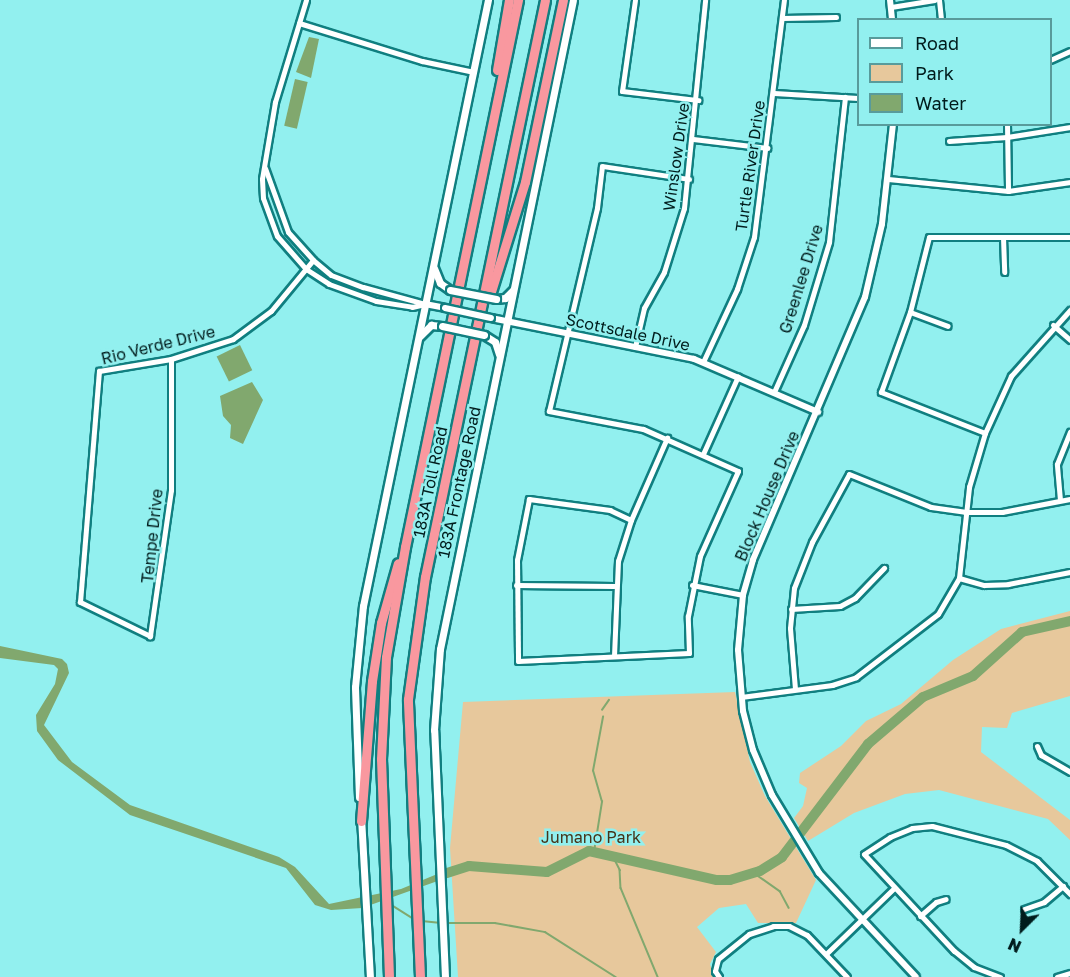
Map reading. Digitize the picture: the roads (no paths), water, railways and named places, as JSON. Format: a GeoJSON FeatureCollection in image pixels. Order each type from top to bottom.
{"type":"FeatureCollection","features":[{"type":"Feature","properties":{"kind":"highway"},"geometry":{"type":"LineString","coordinates":[[489,141],[509,0]]}},
{"type":"Feature","properties":{"kind":"highway","name":"183A Toll Road"},"geometry":{"type":"LineString","coordinates":[[389,977],[381,759],[386,657],[405,547],[518,0]]}},
{"type":"Feature","properties":{"kind":"highway","name":"183A Toll Road"},"geometry":{"type":"LineString","coordinates":[[420,977],[408,759],[408,699],[425,577],[545,0]]}},
{"type":"Feature","properties":{"kind":"highway"},"geometry":{"type":"LineString","coordinates":[[473,349],[525,182],[563,0]]}},
{"type":"Feature","properties":{"kind":"highway"},"geometry":{"type":"LineString","coordinates":[[361,821],[367,718],[381,623],[405,547]]}},
{"type":"Feature","properties":{"kind":"main road"},"geometry":{"type":"LineString","coordinates":[[370,977],[355,718],[363,606],[488,0]]}},
{"type":"Feature","properties":{"kind":"main road","name":"183A Frontage Road"},"geometry":{"type":"LineString","coordinates":[[445,977],[435,753],[435,694],[440,649],[573,0]]}},
{"type":"Feature","properties":{"kind":"main road"},"geometry":{"type":"LineString","coordinates":[[433,266],[440,283],[450,290],[496,299],[505,298],[514,289]]}},
{"type":"Feature","properties":{"kind":"main road"},"geometry":{"type":"LineString","coordinates":[[417,341],[427,327],[442,326],[484,336],[495,342],[499,354]]}},
{"type":"Feature","properties":{"kind":"street","name":"Scottsdale Drive"},"geometry":{"type":"LineString","coordinates":[[306,0],[275,102],[264,167],[263,198],[277,236],[306,269],[352,294],[412,307],[425,304]]}},
{"type":"Feature","properties":{"kind":"street"},"geometry":{"type":"LineString","coordinates":[[635,0],[622,91],[698,100]]}},
{"type":"Feature","properties":{"kind":"street","name":"Winslow Drive"},"geometry":{"type":"LineString","coordinates":[[636,347],[644,308],[672,250],[689,179],[698,100],[705,0]]}},
{"type":"Feature","properties":{"kind":"street","name":"Turtle River Drive"},"geometry":{"type":"LineString","coordinates":[[703,362],[737,290],[754,237],[784,0]]}},
{"type":"Feature","properties":{"kind":"street"},"geometry":{"type":"LineString","coordinates":[[892,18],[890,3],[937,0],[942,18]]}},
{"type":"Feature","properties":{"kind":"street"},"geometry":{"type":"LineString","coordinates":[[782,18],[836,17]]}},
{"type":"Feature","properties":{"kind":"street"},"geometry":{"type":"LineString","coordinates":[[299,23],[422,61],[474,72]]}},
{"type":"Feature","properties":{"kind":"street"},"geometry":{"type":"LineString","coordinates":[[1052,59],[1070,51]]}},
{"type":"Feature","properties":{"kind":"street"},"geometry":{"type":"LineString","coordinates":[[774,93],[857,98]]}},
{"type":"Feature","properties":{"kind":"street","name":"Greenlee Drive"},"geometry":{"type":"LineString","coordinates":[[774,392],[804,325],[829,242],[845,98]]}},
{"type":"Feature","properties":{"kind":"street","name":"Block House Drive"},"geometry":{"type":"LineString","coordinates":[[893,126],[888,179],[865,297],[818,412],[765,529],[743,595],[738,650],[741,697],[753,750],[772,795],[800,846],[860,921],[916,977]]}},
{"type":"Feature","properties":{"kind":"street"},"geometry":{"type":"LineString","coordinates":[[1007,126],[1008,191]]}},
{"type":"Feature","properties":{"kind":"street"},"geometry":{"type":"LineString","coordinates":[[949,141],[1007,137],[1070,127]]}},
{"type":"Feature","properties":{"kind":"street"},"geometry":{"type":"LineString","coordinates":[[693,140],[767,148]]}},
{"type":"Feature","properties":{"kind":"street"},"geometry":{"type":"LineString","coordinates":[[632,520],[610,510],[529,499],[516,585],[518,661],[689,653],[692,585],[700,556],[738,471],[643,429],[549,411],[597,208],[602,166],[689,179]]}},
{"type":"Feature","properties":{"kind":"street","name":"Scottsdale Drive"},"geometry":{"type":"LineString","coordinates":[[264,167],[288,232],[313,260],[331,275],[363,288],[425,304],[703,362],[818,412]]}},
{"type":"Feature","properties":{"kind":"street"},"geometry":{"type":"LineString","coordinates":[[888,179],[1008,191],[1070,182]]}},
{"type":"Feature","properties":{"kind":"street"},"geometry":{"type":"LineString","coordinates":[[985,433],[881,392],[910,312],[929,237],[1070,237]]}},
{"type":"Feature","properties":{"kind":"street"},"geometry":{"type":"LineString","coordinates":[[1003,237],[1004,272]]}},
{"type":"Feature","properties":{"kind":"street","name":"Rio Verde Drive"},"geometry":{"type":"LineString","coordinates":[[80,603],[99,371],[171,359],[233,339],[255,325],[313,260]]}},
{"type":"Feature","properties":{"kind":"street"},"geometry":{"type":"LineString","coordinates":[[741,697],[840,682],[876,664],[938,614],[959,578],[965,512],[985,433],[1011,376],[1053,325],[1070,310]]}},
{"type":"Feature","properties":{"kind":"street"},"geometry":{"type":"LineString","coordinates":[[910,312],[948,326]]}},
{"type":"Feature","properties":{"kind":"street"},"geometry":{"type":"LineString","coordinates":[[1053,325],[1070,340]]}},
{"type":"Feature","properties":{"kind":"street","name":"Tempe Drive"},"geometry":{"type":"LineString","coordinates":[[80,603],[150,636],[171,490],[171,359]]}},
{"type":"Feature","properties":{"kind":"street"},"geometry":{"type":"LineString","coordinates":[[703,454],[738,376]]}},
{"type":"Feature","properties":{"kind":"street"},"geometry":{"type":"LineString","coordinates":[[1060,500],[1058,464],[1070,431]]}},
{"type":"Feature","properties":{"kind":"street"},"geometry":{"type":"LineString","coordinates":[[614,656],[614,586],[632,520],[667,438]]}},
{"type":"Feature","properties":{"kind":"street"},"geometry":{"type":"LineString","coordinates":[[795,689],[790,651],[791,609],[803,562],[849,474],[931,507],[965,512],[1002,512],[1070,499]]}},
{"type":"Feature","properties":{"kind":"street"},"geometry":{"type":"LineString","coordinates":[[791,609],[840,606],[855,598],[884,568]]}},
{"type":"Feature","properties":{"kind":"street"},"geometry":{"type":"LineString","coordinates":[[959,578],[984,585],[1008,584],[1070,572]]}},
{"type":"Feature","properties":{"kind":"street"},"geometry":{"type":"LineString","coordinates":[[516,585],[614,586]]}},
{"type":"Feature","properties":{"kind":"street"},"geometry":{"type":"LineString","coordinates":[[692,585],[743,595]]}},
{"type":"Feature","properties":{"kind":"street"},"geometry":{"type":"LineString","coordinates":[[1037,746],[1041,755],[1070,772]]}},
{"type":"Feature","properties":{"kind":"street"},"geometry":{"type":"LineString","coordinates":[[1000,977],[974,967],[920,916],[864,854],[890,837],[912,828],[932,826],[1006,845],[1037,861],[1070,894]]}},
{"type":"Feature","properties":{"kind":"street"},"geometry":{"type":"LineString","coordinates":[[1024,909],[1044,902],[1063,886]]}},
{"type":"Feature","properties":{"kind":"street"},"geometry":{"type":"LineString","coordinates":[[827,953],[893,888]]}},
{"type":"Feature","properties":{"kind":"street"},"geometry":{"type":"LineString","coordinates":[[920,916],[936,902],[946,898]]}},
{"type":"Feature","properties":{"kind":"street"},"geometry":{"type":"LineString","coordinates":[[718,977],[715,966],[718,959],[749,934],[773,926],[789,927],[807,935],[827,953],[847,977]]}},
{"type":"Feature","properties":{"kind":"street"},"geometry":{"type":"LineString","coordinates":[[1058,977],[1070,973]]}},
{"type":"Feature","properties":{"kind":"water"},"geometry":{"type":"Polygon","coordinates":[[[309,37],[319,39],[311,78],[296,72],[309,37]]]}},
{"type":"Feature","properties":{"kind":"water"},"geometry":{"type":"Polygon","coordinates":[[[295,79],[308,82],[297,129],[284,126],[295,79]]]}},
{"type":"Feature","properties":{"kind":"water"},"geometry":{"type":"Polygon","coordinates":[[[240,345],[252,370],[229,382],[217,356],[240,345]]]}},
{"type":"Feature","properties":{"kind":"water"},"geometry":{"type":"Polygon","coordinates":[[[252,382],[263,400],[243,444],[230,438],[231,425],[223,416],[220,396],[252,382]]]}},
{"type":"Feature","properties":{"kind":"water"},"geometry":{"type":"Polygon","coordinates":[[[0,646],[62,659],[67,664],[69,673],[44,725],[72,762],[130,805],[279,857],[295,867],[329,904],[401,889],[459,865],[460,873],[362,908],[331,910],[315,905],[286,868],[130,815],[58,760],[37,731],[36,715],[55,684],[58,669],[54,665],[0,658],[0,646]]]}},
{"type":"Feature","properties":{"kind":"waterway"},"geometry":{"type":"LineString","coordinates":[[447,873],[469,866],[547,872],[589,851],[717,880],[730,880],[760,871],[782,857],[868,744],[923,697],[973,676],[1022,632],[1070,621]]}},
{"type":"Feature","properties":{"kind":"waterway"},"geometry":{"type":"LineString","coordinates":[[602,710],[609,700]]}},
{"type":"Feature","properties":{"kind":"waterway"},"geometry":{"type":"LineString","coordinates":[[594,852],[602,802],[593,771],[603,717]]}},
{"type":"Feature","properties":{"kind":"waterway"},"geometry":{"type":"LineString","coordinates":[[613,856],[620,870],[621,888],[658,977]]}},
{"type":"Feature","properties":{"kind":"waterway"},"geometry":{"type":"LineString","coordinates":[[754,873],[780,891],[789,908]]}},
{"type":"Feature","properties":{"kind":"waterway"},"geometry":{"type":"LineString","coordinates":[[390,904],[414,919]]}},
{"type":"Feature","properties":{"kind":"waterway"},"geometry":{"type":"LineString","coordinates":[[422,921],[441,923]]}},
{"type":"Feature","properties":{"kind":"waterway"},"geometry":{"type":"LineString","coordinates":[[446,923],[495,923],[545,932],[616,977]]}},
{"type":"Feature","properties":{"kind":"park label","name":"Jumano Park"},"geometry":{"type":"Point","coordinates":[591,837]}}]}
